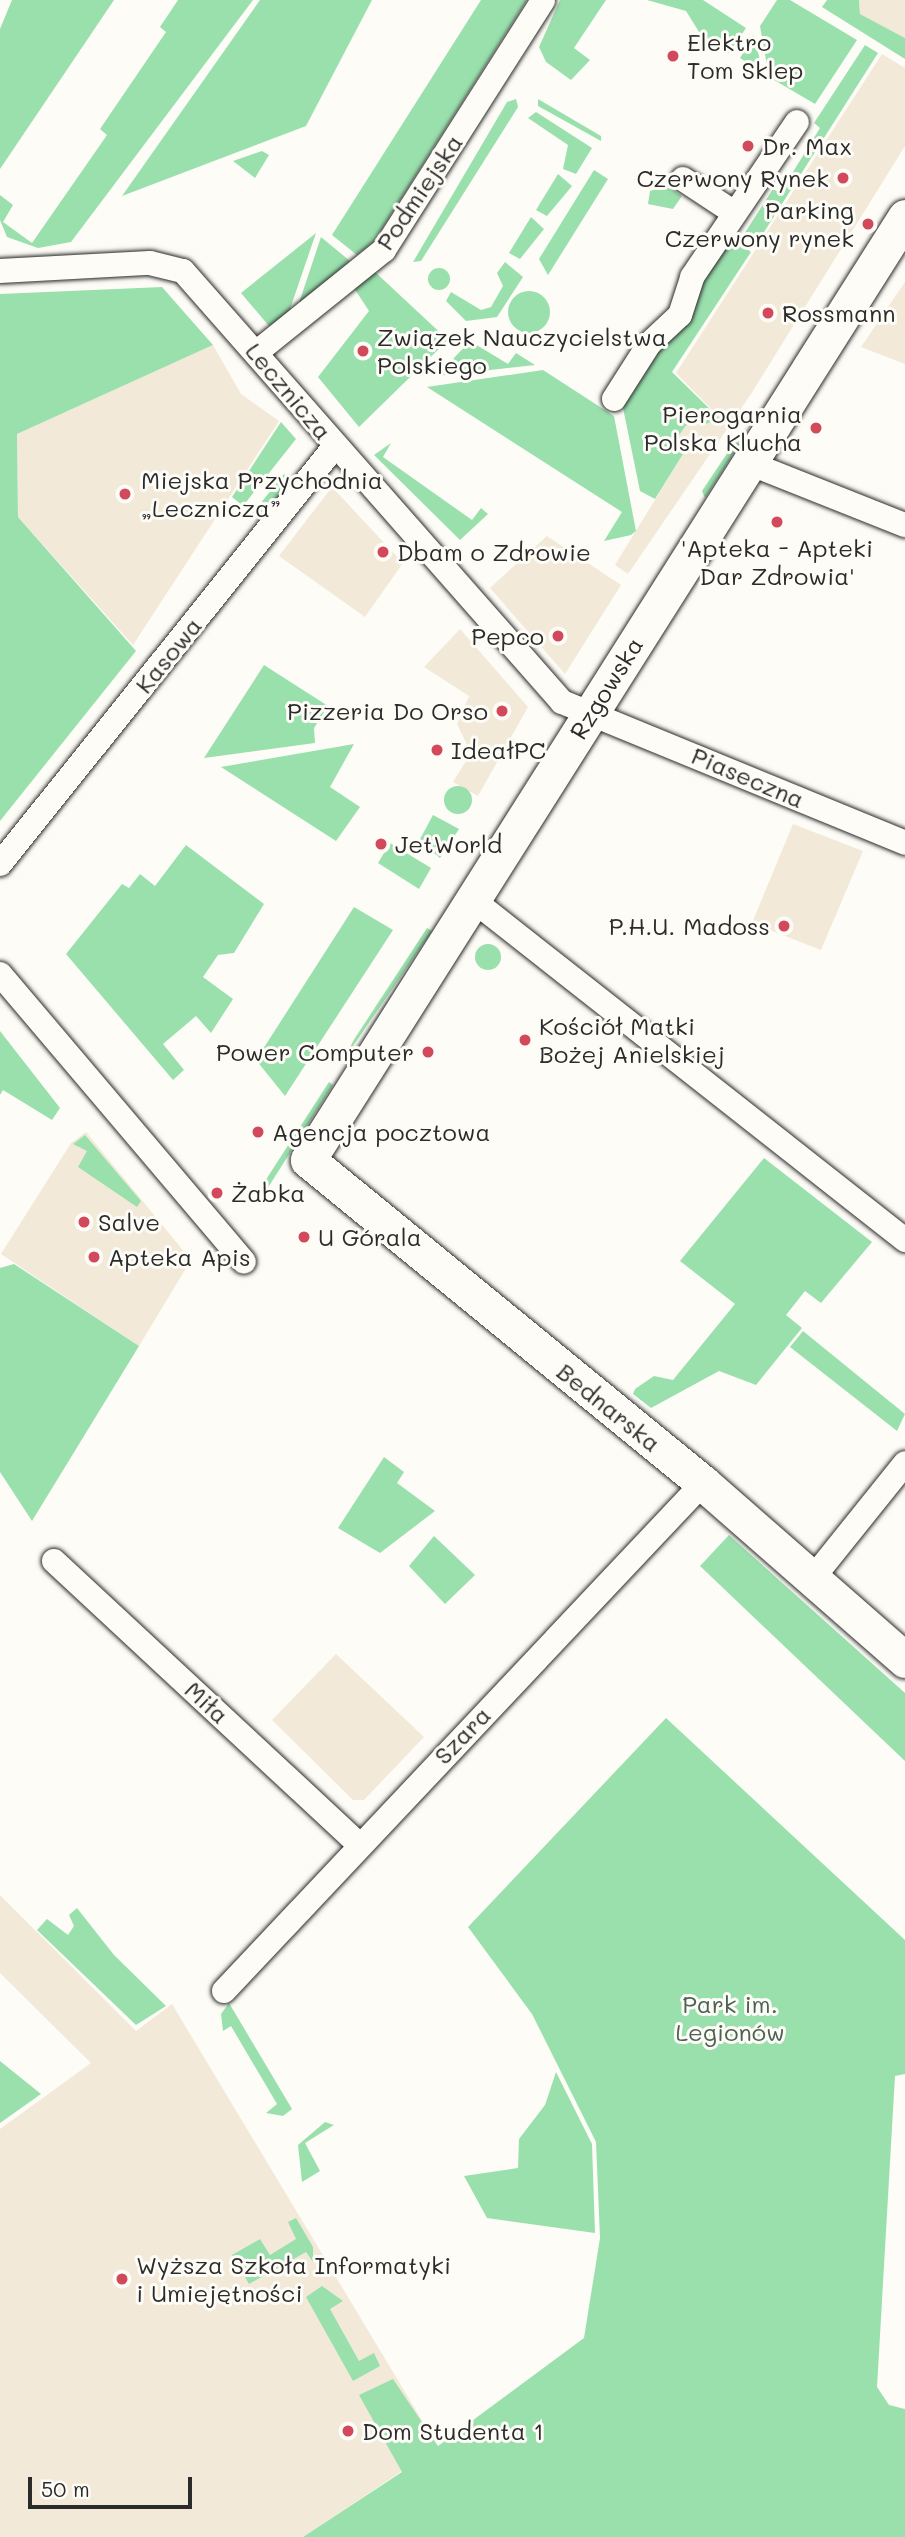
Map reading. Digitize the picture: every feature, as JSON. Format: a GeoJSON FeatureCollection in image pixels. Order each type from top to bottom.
{"type":"FeatureCollection","features":[{"type":"Feature","properties":{"kind":"street","name":"Podmiejska"},"geometry":{"type":"LineString","coordinates":[[257,352],[384,250],[544,0]]}},
{"type":"Feature","properties":{"kind":"street"},"geometry":{"type":"LineString","coordinates":[[614,399],[649,344],[680,315],[692,277],[733,212],[797,122]]}},
{"type":"Feature","properties":{"kind":"street"},"geometry":{"type":"LineString","coordinates":[[683,179],[733,212]]}},
{"type":"Feature","properties":{"kind":"street","name":"Rzgowska"},"geometry":{"type":"LineString","coordinates":[[308,1160],[905,217]]}},
{"type":"Feature","properties":{"kind":"street","name":"Lecznicza"},"geometry":{"type":"LineString","coordinates":[[0,271],[150,263],[171,265],[190,278],[557,698],[590,714]]}},
{"type":"Feature","properties":{"kind":"street","name":"Kasowa"},"geometry":{"type":"LineString","coordinates":[[0,864],[335,446]]}},
{"type":"Feature","properties":{"kind":"street"},"geometry":{"type":"LineString","coordinates":[[749,463],[905,525]]}},
{"type":"Feature","properties":{"kind":"street","name":"Piaseczna"},"geometry":{"type":"LineString","coordinates":[[590,714],[905,842]]}},
{"type":"Feature","properties":{"kind":"street"},"geometry":{"type":"LineString","coordinates":[[473,900],[905,1240]]}},
{"type":"Feature","properties":{"kind":"street"},"geometry":{"type":"LineString","coordinates":[[0,974],[244,1262]]}},
{"type":"Feature","properties":{"kind":"street","name":"Bednarska"},"geometry":{"type":"LineString","coordinates":[[308,1160],[703,1483],[905,1660]]}},
{"type":"Feature","properties":{"kind":"street"},"geometry":{"type":"LineString","coordinates":[[813,1578],[905,1463]]}},
{"type":"Feature","properties":{"kind":"street","name":"Szara"},"geometry":{"type":"LineString","coordinates":[[224,1991],[359,1844],[703,1483]]}},
{"type":"Feature","properties":{"kind":"street","name":"Miła"},"geometry":{"type":"LineString","coordinates":[[54,1561],[359,1844]]}},
{"type":"Feature","properties":{"kind":"shaded area"},"geometry":{"type":"Polygon","coordinates":[[[859,0],[905,0],[905,38],[860,14],[859,0]]]}},
{"type":"Feature","properties":{"kind":"shaded area"},"geometry":{"type":"Polygon","coordinates":[[[882,54],[905,68],[905,146],[751,394],[628,574],[615,565],[688,446],[677,438],[692,417],[706,424],[718,416],[676,373],[882,54]]]}},
{"type":"Feature","properties":{"kind":"shaded area"},"geometry":{"type":"Polygon","coordinates":[[[905,282],[905,364],[861,347],[905,282]]]}},
{"type":"Feature","properties":{"kind":"shaded area","name":"Miejska Przychodnia „Lecznicza”"},"geometry":{"type":"Polygon","coordinates":[[[213,345],[241,394],[279,421],[133,645],[18,517],[17,434],[213,345]]]}},
{"type":"Feature","properties":{"kind":"shaded area"},"geometry":{"type":"Polygon","coordinates":[[[332,487],[403,563],[365,617],[279,556],[332,487]]]}},
{"type":"Feature","properties":{"kind":"shaded area"},"geometry":{"type":"Polygon","coordinates":[[[547,536],[621,585],[565,674],[490,588],[547,536]]]}},
{"type":"Feature","properties":{"kind":"shaded area"},"geometry":{"type":"Polygon","coordinates":[[[460,629],[528,707],[478,796],[453,782],[471,753],[457,724],[469,696],[424,667],[460,629]]]}},
{"type":"Feature","properties":{"kind":"shaded area"},"geometry":{"type":"Polygon","coordinates":[[[793,824],[863,851],[821,950],[752,923],[793,824]]]}},
{"type":"Feature","properties":{"kind":"shaded area"},"geometry":{"type":"Polygon","coordinates":[[[86,1132],[191,1260],[139,1346],[1,1254],[71,1143],[86,1132]]]}},
{"type":"Feature","properties":{"kind":"shaded area"},"geometry":{"type":"Polygon","coordinates":[[[336,1654],[424,1737],[364,1800],[353,1800],[272,1720],[336,1654]]]}},
{"type":"Feature","properties":{"kind":"shaded area"},"geometry":{"type":"Polygon","coordinates":[[[0,1895],[136,2031],[172,2004],[438,2447],[303,2537],[0,2537],[0,2129],[91,2063],[0,1973],[0,1895]]]}},
{"type":"Feature","properties":{"kind":"green space"},"geometry":{"type":"Polygon","coordinates":[[[12,0],[114,0],[0,169],[0,29],[12,0]]]}},
{"type":"Feature","properties":{"kind":"green space"},"geometry":{"type":"Polygon","coordinates":[[[178,0],[253,0],[71,242],[38,248],[7,237],[0,220],[0,195],[13,205],[3,222],[32,243],[107,135],[100,129],[166,32],[160,27],[178,0]]]}},
{"type":"Feature","properties":{"kind":"green space"},"geometry":{"type":"Polygon","coordinates":[[[260,0],[372,0],[306,126],[122,196],[260,0]]]}},
{"type":"Feature","properties":{"kind":"green space"},"geometry":{"type":"Polygon","coordinates":[[[481,0],[527,0],[374,241],[357,255],[332,235],[481,0]]]}},
{"type":"Feature","properties":{"kind":"green space"},"geometry":{"type":"Polygon","coordinates":[[[560,0],[606,0],[574,48],[590,60],[571,80],[546,62],[539,47],[560,0]]]}},
{"type":"Feature","properties":{"kind":"green space"},"geometry":{"type":"Polygon","coordinates":[[[647,0],[703,0],[746,28],[729,53],[701,35],[686,11],[647,0]]]}},
{"type":"Feature","properties":{"kind":"green space"},"geometry":{"type":"Polygon","coordinates":[[[777,0],[790,0],[857,40],[815,104],[769,77],[760,26],[777,0]]]}},
{"type":"Feature","properties":{"kind":"green space"},"geometry":{"type":"Polygon","coordinates":[[[827,0],[859,0],[860,14],[905,38],[905,59],[822,7],[827,0]]]}},
{"type":"Feature","properties":{"kind":"green space"},"geometry":{"type":"Polygon","coordinates":[[[754,35],[763,73],[740,58],[754,35]]]}},
{"type":"Feature","properties":{"kind":"green space"},"geometry":{"type":"Polygon","coordinates":[[[865,45],[878,53],[757,243],[744,234],[773,189],[780,193],[820,128],[814,123],[865,45]]]}},
{"type":"Feature","properties":{"kind":"green space"},"geometry":{"type":"Polygon","coordinates":[[[516,99],[518,107],[421,261],[413,262],[507,102],[516,99]]]}},
{"type":"Feature","properties":{"kind":"green space"},"geometry":{"type":"Polygon","coordinates":[[[538,99],[601,136],[601,141],[538,106],[538,99]]]}},
{"type":"Feature","properties":{"kind":"green space"},"geometry":{"type":"Polygon","coordinates":[[[536,112],[592,148],[576,174],[563,169],[568,145],[528,118],[536,112]]]}},
{"type":"Feature","properties":{"kind":"green space"},"geometry":{"type":"Polygon","coordinates":[[[262,151],[269,155],[255,178],[233,161],[262,151]]]}},
{"type":"Feature","properties":{"kind":"green space"},"geometry":{"type":"Polygon","coordinates":[[[594,170],[608,179],[548,275],[539,259],[594,170]]]}},
{"type":"Feature","properties":{"kind":"green space"},"geometry":{"type":"Polygon","coordinates":[[[558,174],[572,186],[547,216],[536,210],[558,174]]]}},
{"type":"Feature","properties":{"kind":"green space"},"geometry":{"type":"Polygon","coordinates":[[[667,186],[682,196],[673,209],[648,204],[650,191],[667,186]]]}},
{"type":"Feature","properties":{"kind":"green space"},"geometry":{"type":"Polygon","coordinates":[[[531,217],[544,229],[520,259],[509,253],[531,217]]]}},
{"type":"Feature","properties":{"kind":"green space"},"geometry":{"type":"Polygon","coordinates":[[[316,233],[289,312],[269,326],[241,293],[316,233]]]}},
{"type":"Feature","properties":{"kind":"green space"},"geometry":{"type":"Polygon","coordinates":[[[321,237],[350,261],[299,303],[321,237]]]}},
{"type":"Feature","properties":{"kind":"green space"},"geometry":{"type":"Polygon","coordinates":[[[738,242],[751,252],[672,372],[719,418],[706,424],[692,417],[677,438],[688,446],[655,499],[640,491],[622,403],[654,350],[691,321],[705,270],[721,246],[738,242]]]}},
{"type":"Feature","properties":{"kind":"green space"},"geometry":{"type":"Polygon","coordinates":[[[505,262],[523,277],[497,317],[466,321],[446,301],[451,292],[481,310],[491,307],[503,286],[497,273],[505,262]]]}},
{"type":"Feature","properties":{"kind":"green space"},"geometry":{"type":"Polygon","coordinates":[[[439,268],[447,271],[450,279],[447,287],[439,290],[431,287],[428,279],[431,271],[439,268]]]}},
{"type":"Feature","properties":{"kind":"green space"},"geometry":{"type":"Polygon","coordinates":[[[374,271],[448,340],[359,427],[318,377],[369,311],[354,288],[374,271]]]}},
{"type":"Feature","properties":{"kind":"green space"},"geometry":{"type":"Polygon","coordinates":[[[162,287],[213,345],[17,434],[18,517],[136,651],[0,821],[0,294],[162,287]]]}},
{"type":"Feature","properties":{"kind":"green space"},"geometry":{"type":"Polygon","coordinates":[[[529,291],[544,297],[550,312],[544,327],[529,333],[514,327],[508,312],[514,297],[529,291]]]}},
{"type":"Feature","properties":{"kind":"green space"},"geometry":{"type":"Polygon","coordinates":[[[470,341],[508,364],[516,353],[535,365],[437,376],[470,341]]]}},
{"type":"Feature","properties":{"kind":"green space"},"geometry":{"type":"Polygon","coordinates":[[[543,370],[614,416],[636,531],[631,535],[604,541],[622,512],[427,387],[543,370]]]}},
{"type":"Feature","properties":{"kind":"green space"},"geometry":{"type":"Polygon","coordinates":[[[281,422],[296,439],[243,506],[232,497],[281,422]]]}},
{"type":"Feature","properties":{"kind":"green space"},"geometry":{"type":"Polygon","coordinates":[[[736,440],[739,445],[705,498],[702,491],[736,440]]]}},
{"type":"Feature","properties":{"kind":"green space"},"geometry":{"type":"Polygon","coordinates":[[[391,443],[383,457],[472,520],[481,508],[488,514],[460,540],[374,455],[391,443]]]}},
{"type":"Feature","properties":{"kind":"green space"},"geometry":{"type":"Polygon","coordinates":[[[284,474],[292,480],[260,521],[252,514],[284,474]]]}},
{"type":"Feature","properties":{"kind":"green space"},"geometry":{"type":"Polygon","coordinates":[[[264,665],[328,706],[314,728],[315,743],[204,758],[264,665]]]}},
{"type":"Feature","properties":{"kind":"green space"},"geometry":{"type":"Polygon","coordinates":[[[354,744],[330,787],[360,807],[336,841],[221,767],[354,744]]]}},
{"type":"Feature","properties":{"kind":"green space"},"geometry":{"type":"Polygon","coordinates":[[[458,786],[468,790],[472,800],[468,810],[458,814],[448,810],[444,800],[448,790],[458,786]]]}},
{"type":"Feature","properties":{"kind":"green space"},"geometry":{"type":"Polygon","coordinates":[[[433,815],[459,829],[440,858],[419,841],[433,815]]]}},
{"type":"Feature","properties":{"kind":"green space"},"geometry":{"type":"Polygon","coordinates":[[[390,843],[431,868],[419,889],[378,863],[390,843]]]}},
{"type":"Feature","properties":{"kind":"green space"},"geometry":{"type":"Polygon","coordinates":[[[186,845],[264,904],[234,953],[218,955],[203,977],[233,999],[211,1033],[196,1016],[163,1044],[184,1070],[173,1080],[66,954],[122,884],[129,888],[140,874],[155,886],[186,845]]]}},
{"type":"Feature","properties":{"kind":"green space"},"geometry":{"type":"Polygon","coordinates":[[[354,907],[393,930],[285,1096],[256,1060],[354,907]]]}},
{"type":"Feature","properties":{"kind":"green space"},"geometry":{"type":"Polygon","coordinates":[[[427,928],[432,931],[340,1065],[355,1038],[427,928]]]}},
{"type":"Feature","properties":{"kind":"green space"},"geometry":{"type":"Polygon","coordinates":[[[488,944],[497,948],[501,957],[497,966],[488,970],[479,966],[475,957],[479,948],[488,944]]]}},
{"type":"Feature","properties":{"kind":"green space"},"geometry":{"type":"Polygon","coordinates":[[[0,1031],[60,1108],[52,1120],[3,1090],[0,1095],[0,1031]]]}},
{"type":"Feature","properties":{"kind":"green space"},"geometry":{"type":"Polygon","coordinates":[[[329,1082],[333,1085],[262,1197],[256,1195],[329,1082]]]}},
{"type":"Feature","properties":{"kind":"green space"},"geometry":{"type":"Polygon","coordinates":[[[85,1135],[141,1201],[137,1207],[78,1167],[87,1151],[73,1144],[85,1135]]]}},
{"type":"Feature","properties":{"kind":"green space"},"geometry":{"type":"Polygon","coordinates":[[[764,1158],[872,1242],[821,1303],[805,1291],[786,1315],[802,1328],[756,1385],[719,1371],[651,1408],[633,1394],[635,1389],[654,1376],[673,1380],[735,1304],[680,1261],[764,1158]]]}},
{"type":"Feature","properties":{"kind":"green space"},"geometry":{"type":"Polygon","coordinates":[[[14,1264],[139,1346],[32,1521],[0,1472],[0,1268],[14,1264]]]}},
{"type":"Feature","properties":{"kind":"green space"},"geometry":{"type":"Polygon","coordinates":[[[803,1331],[905,1414],[897,1431],[790,1347],[803,1331]]]}},
{"type":"Feature","properties":{"kind":"green space"},"geometry":{"type":"Polygon","coordinates":[[[384,1457],[404,1472],[397,1483],[435,1511],[380,1553],[338,1528],[384,1457]]]}},
{"type":"Feature","properties":{"kind":"green space"},"geometry":{"type":"Polygon","coordinates":[[[729,1535],[905,1693],[905,1761],[700,1566],[729,1535]]]}},
{"type":"Feature","properties":{"kind":"green space"},"geometry":{"type":"Polygon","coordinates":[[[434,1536],[475,1575],[445,1604],[409,1566],[434,1536]]]}},
{"type":"Feature","properties":{"kind":"green space","name":"Park im. Legionów"},"geometry":{"type":"Polygon","coordinates":[[[666,1718],[905,1940],[905,2074],[895,2076],[877,2387],[889,2405],[905,2409],[905,2537],[303,2537],[402,2472],[359,2395],[393,2379],[438,2446],[584,2338],[600,2238],[596,2142],[532,2014],[468,1927],[666,1718]]]}},
{"type":"Feature","properties":{"kind":"green space"},"geometry":{"type":"Polygon","coordinates":[[[77,1908],[114,1955],[166,2006],[136,2025],[37,1930],[47,1919],[68,1935],[74,1926],[69,1915],[77,1908]]]}},
{"type":"Feature","properties":{"kind":"green space"},"geometry":{"type":"Polygon","coordinates":[[[229,2003],[292,2109],[283,2116],[266,2113],[277,2104],[231,2026],[223,2031],[221,2014],[229,2003]]]}},
{"type":"Feature","properties":{"kind":"green space"},"geometry":{"type":"Polygon","coordinates":[[[0,2061],[41,2094],[0,2123],[0,2061]]]}},
{"type":"Feature","properties":{"kind":"green space"},"geometry":{"type":"Polygon","coordinates":[[[556,2072],[592,2144],[595,2233],[487,2218],[464,2176],[518,2168],[519,2139],[545,2105],[556,2072]]]}},
{"type":"Feature","properties":{"kind":"green space"},"geometry":{"type":"Polygon","coordinates":[[[325,2122],[334,2125],[305,2143],[320,2171],[302,2182],[298,2145],[325,2122]]]}},
{"type":"Feature","properties":{"kind":"green space"},"geometry":{"type":"Polygon","coordinates":[[[296,2218],[313,2247],[313,2262],[306,2252],[249,2284],[232,2255],[260,2239],[270,2255],[296,2239],[288,2222],[296,2218]]]}},
{"type":"Feature","properties":{"kind":"green space"},"geometry":{"type":"Polygon","coordinates":[[[322,2286],[343,2301],[330,2309],[359,2361],[374,2353],[380,2366],[353,2381],[306,2297],[322,2286]]]}},
{"type":"Feature","properties":{"kind":"place","name":"Elektro Tom Sklep"},"geometry":{"type":"Point","coordinates":[673,56]}},
{"type":"Feature","properties":{"kind":"place","name":"Dr. Max"},"geometry":{"type":"Point","coordinates":[748,146]}},
{"type":"Feature","properties":{"kind":"place","name":"Czerwony Rynek"},"geometry":{"type":"Point","coordinates":[843,178]}},
{"type":"Feature","properties":{"kind":"place","name":"Parking Czerwony rynek"},"geometry":{"type":"Point","coordinates":[868,224]}},
{"type":"Feature","properties":{"kind":"place","name":"Rossmann"},"geometry":{"type":"Point","coordinates":[768,313]}},
{"type":"Feature","properties":{"kind":"place","name":"Związek Nauczycielstwa Polskiego"},"geometry":{"type":"Point","coordinates":[363,351]}},
{"type":"Feature","properties":{"kind":"place","name":"Pierogarnia Polska Klucha"},"geometry":{"type":"Point","coordinates":[816,428]}},
{"type":"Feature","properties":{"kind":"place","name":"Miejska Przychodnia „Lecznicza”"},"geometry":{"type":"Point","coordinates":[125,494]}},
{"type":"Feature","properties":{"kind":"place","name":"'Apteka - Apteki Dar Zdrowia'"},"geometry":{"type":"Point","coordinates":[777,522]}},
{"type":"Feature","properties":{"kind":"place","name":"Dbam o Zdrowie"},"geometry":{"type":"Point","coordinates":[383,552]}},
{"type":"Feature","properties":{"kind":"place","name":"Pepco"},"geometry":{"type":"Point","coordinates":[558,636]}},
{"type":"Feature","properties":{"kind":"place","name":"Pizzeria Do Orso"},"geometry":{"type":"Point","coordinates":[502,711]}},
{"type":"Feature","properties":{"kind":"place","name":"IdeałPC"},"geometry":{"type":"Point","coordinates":[437,750]}},
{"type":"Feature","properties":{"kind":"place","name":"JetWorld"},"geometry":{"type":"Point","coordinates":[381,844]}},
{"type":"Feature","properties":{"kind":"place","name":"P.H.U. Madoss"},"geometry":{"type":"Point","coordinates":[784,926]}},
{"type":"Feature","properties":{"kind":"place","name":"Kościół Matki Bożej Anielskiej"},"geometry":{"type":"Point","coordinates":[525,1040]}},
{"type":"Feature","properties":{"kind":"place","name":"Power Computer"},"geometry":{"type":"Point","coordinates":[428,1052]}},
{"type":"Feature","properties":{"kind":"place","name":"Agencja pocztowa"},"geometry":{"type":"Point","coordinates":[258,1132]}},
{"type":"Feature","properties":{"kind":"place","name":"Żabka"},"geometry":{"type":"Point","coordinates":[217,1193]}},
{"type":"Feature","properties":{"kind":"place","name":"Salve"},"geometry":{"type":"Point","coordinates":[84,1222]}},
{"type":"Feature","properties":{"kind":"place","name":"U Górala"},"geometry":{"type":"Point","coordinates":[304,1237]}},
{"type":"Feature","properties":{"kind":"place","name":"Apteka Apis"},"geometry":{"type":"Point","coordinates":[94,1257]}},
{"type":"Feature","properties":{"kind":"place","name":"Wyższa Szkoła Informatyki i Umiejętności"},"geometry":{"type":"Point","coordinates":[122,2279]}},
{"type":"Feature","properties":{"kind":"place","name":"Dom Studenta 1"},"geometry":{"type":"Point","coordinates":[348,2431]}}]}
